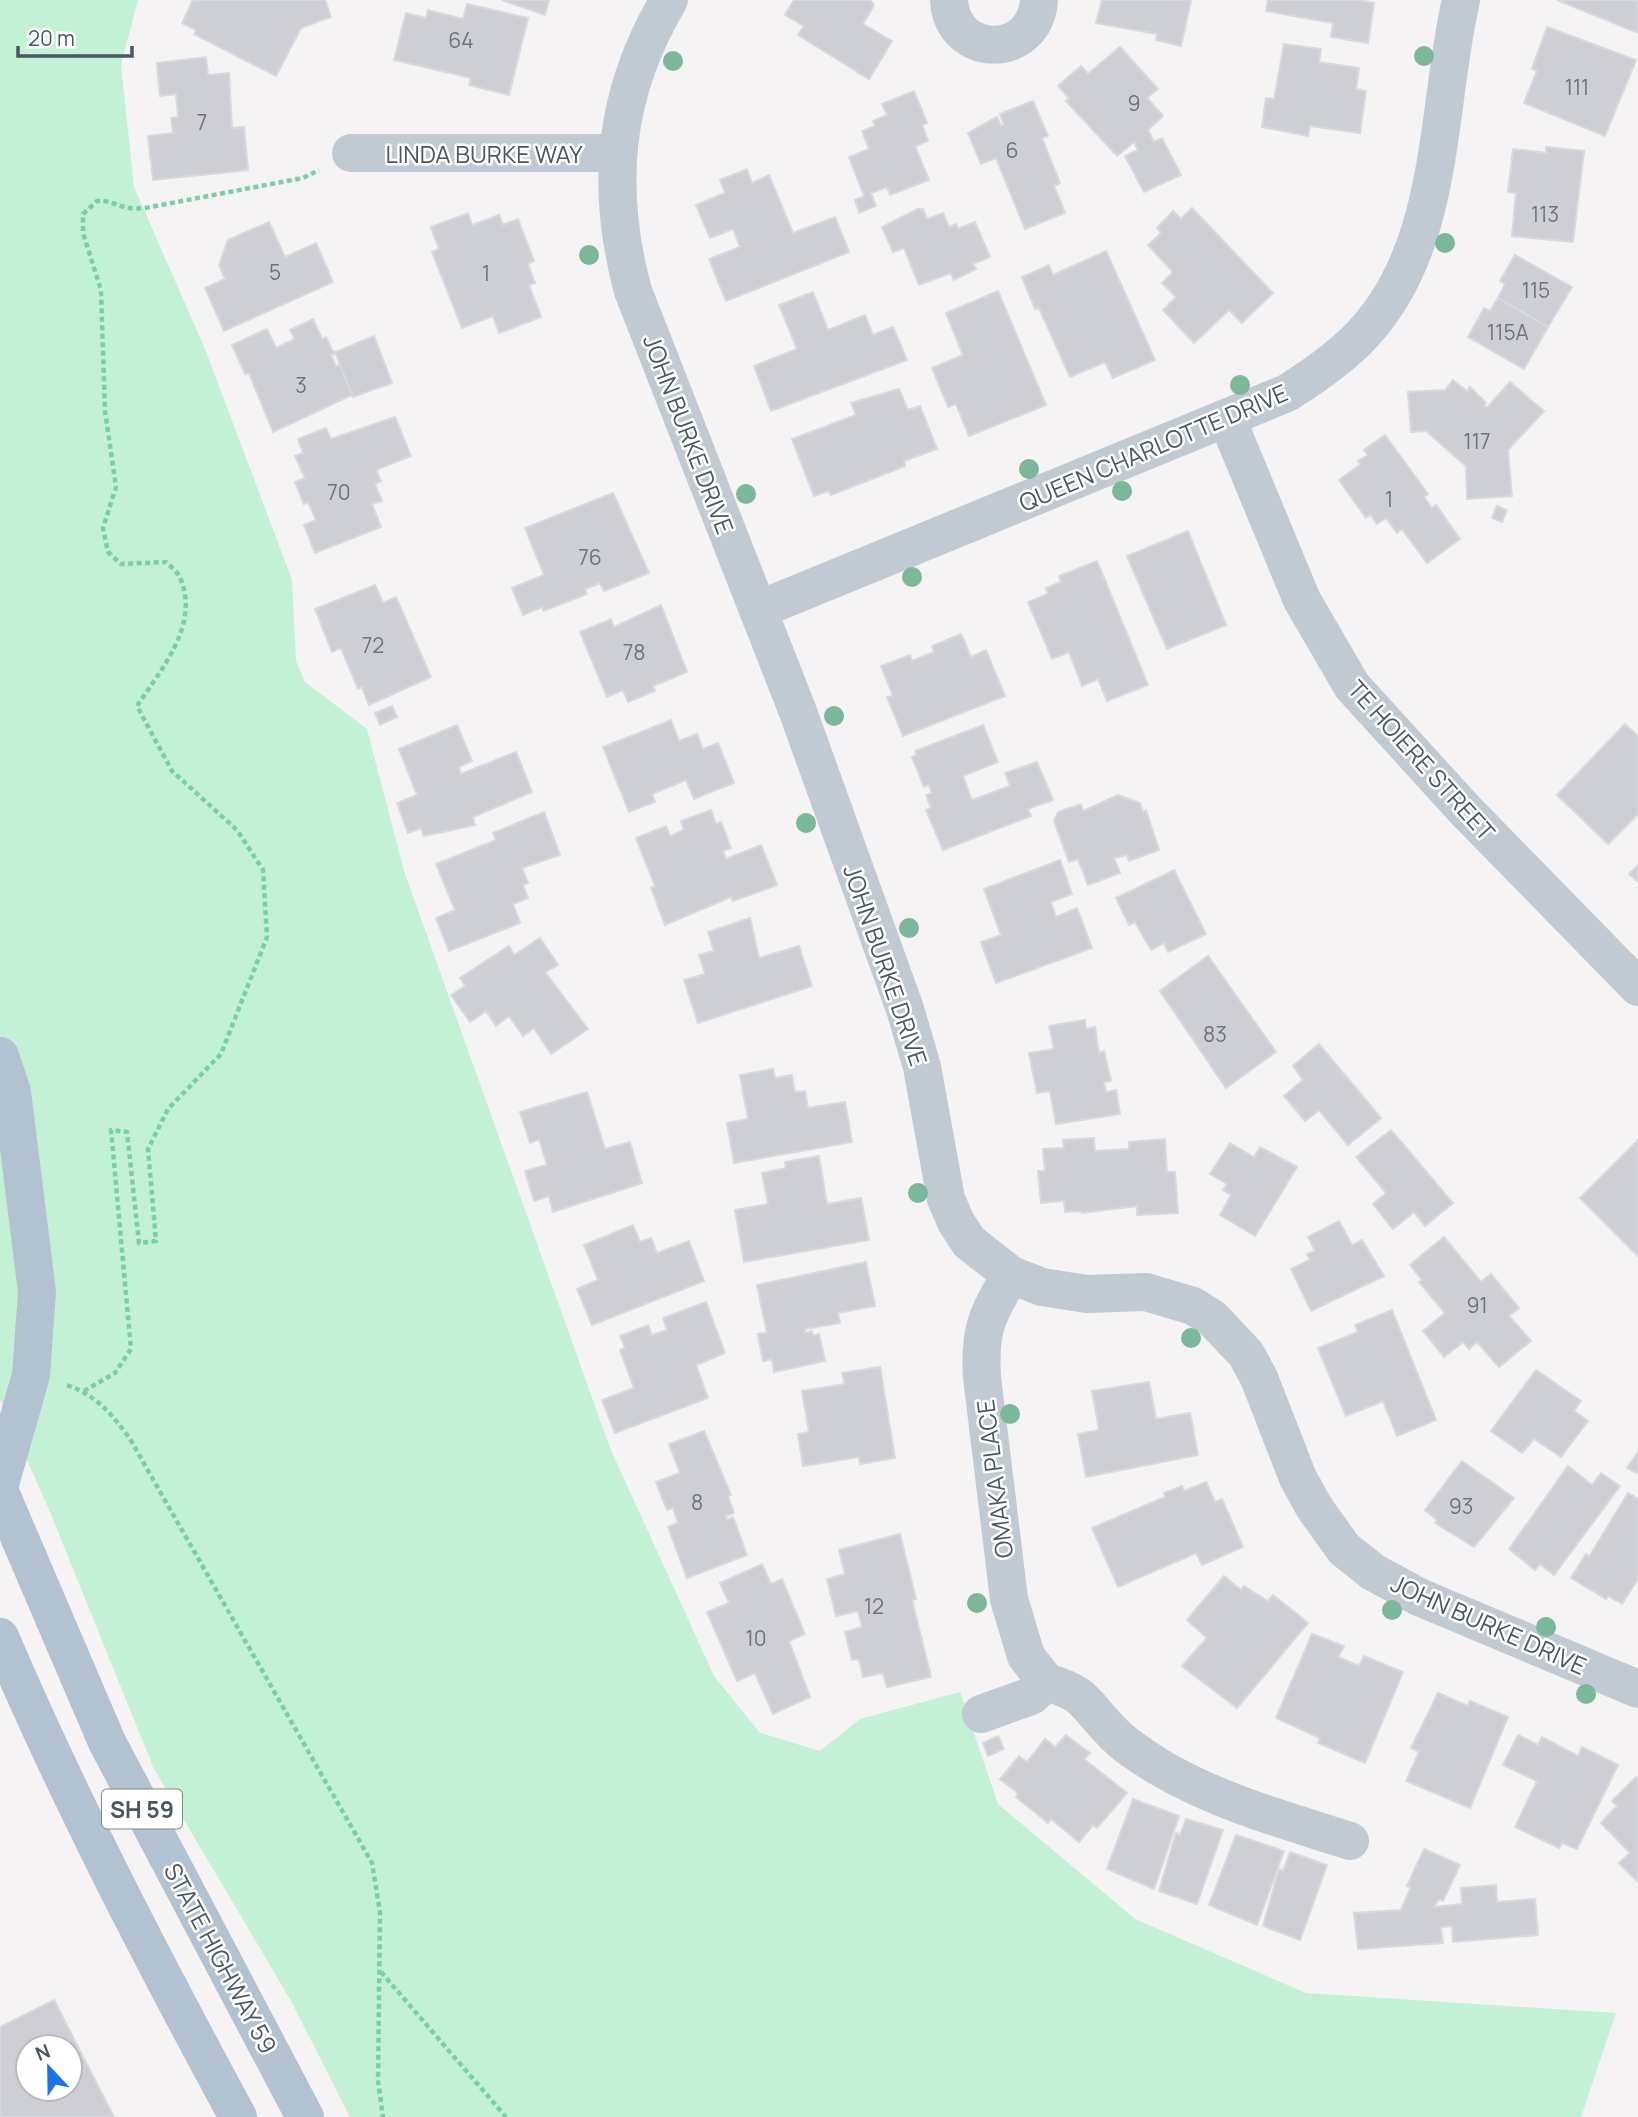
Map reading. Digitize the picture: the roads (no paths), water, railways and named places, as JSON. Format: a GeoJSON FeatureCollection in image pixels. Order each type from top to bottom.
{"type":"FeatureCollection","features":[{"type":"Feature","properties":{"kind":"main road"},"geometry":{"type":"LineString","coordinates":[[0,1056],[12,1092],[37,1292],[32,1375],[0,1484]]}},
{"type":"Feature","properties":{"kind":"main road","name":"STATE HIGHWAY 59"},"geometry":{"type":"LineString","coordinates":[[0,1492],[107,1742],[304,2117]]}},
{"type":"Feature","properties":{"kind":"main road","name":"SH 59"},"geometry":{"type":"LineString","coordinates":[[0,1637],[41,1733],[145,1943],[238,2117]]}},
{"type":"Feature","properties":{"kind":"street","name":"JOHN BURKE DRIVE"},"geometry":{"type":"LineString","coordinates":[[669,0],[632,76],[616,153],[616,202],[622,252],[633,291],[758,610],[917,1047],[946,1199],[956,1222],[969,1242],[1011,1275],[1062,1292],[1146,1292],[1193,1306],[1212,1318],[1245,1354],[1259,1378],[1298,1478],[1314,1507],[1344,1549],[1373,1572],[1419,1597],[1638,1689]]}},
{"type":"Feature","properties":{"kind":"street"},"geometry":{"type":"LineString","coordinates":[[949,0],[950,13],[961,32],[973,41],[995,45],[1013,41],[1028,32],[1037,15],[1039,0]]}},
{"type":"Feature","properties":{"kind":"street","name":"QUEEN CHARLOTTE DRIVE"},"geometry":{"type":"LineString","coordinates":[[758,610],[1227,419],[1287,393],[1321,372],[1356,341],[1385,306],[1410,259],[1425,218],[1461,0]]}},
{"type":"Feature","properties":{"kind":"street","name":"LINDA BURKE WAY"},"geometry":{"type":"LineString","coordinates":[[351,153],[616,153]]}},
{"type":"Feature","properties":{"kind":"street","name":"TE HOIERE STREET"},"geometry":{"type":"LineString","coordinates":[[1227,419],[1302,600],[1352,686],[1465,810],[1638,987]]}},
{"type":"Feature","properties":{"kind":"street","name":"OMAKA PLACE"},"geometry":{"type":"LineString","coordinates":[[1011,1275],[983,1324],[980,1344],[982,1377],[1009,1600],[1026,1656],[1046,1682]]}},
{"type":"Feature","properties":{"kind":"street"},"geometry":{"type":"LineString","coordinates":[[981,1714],[1031,1696],[1046,1682],[1072,1690],[1090,1704],[1112,1732],[1161,1768],[1218,1797],[1350,1841]]}}]}
